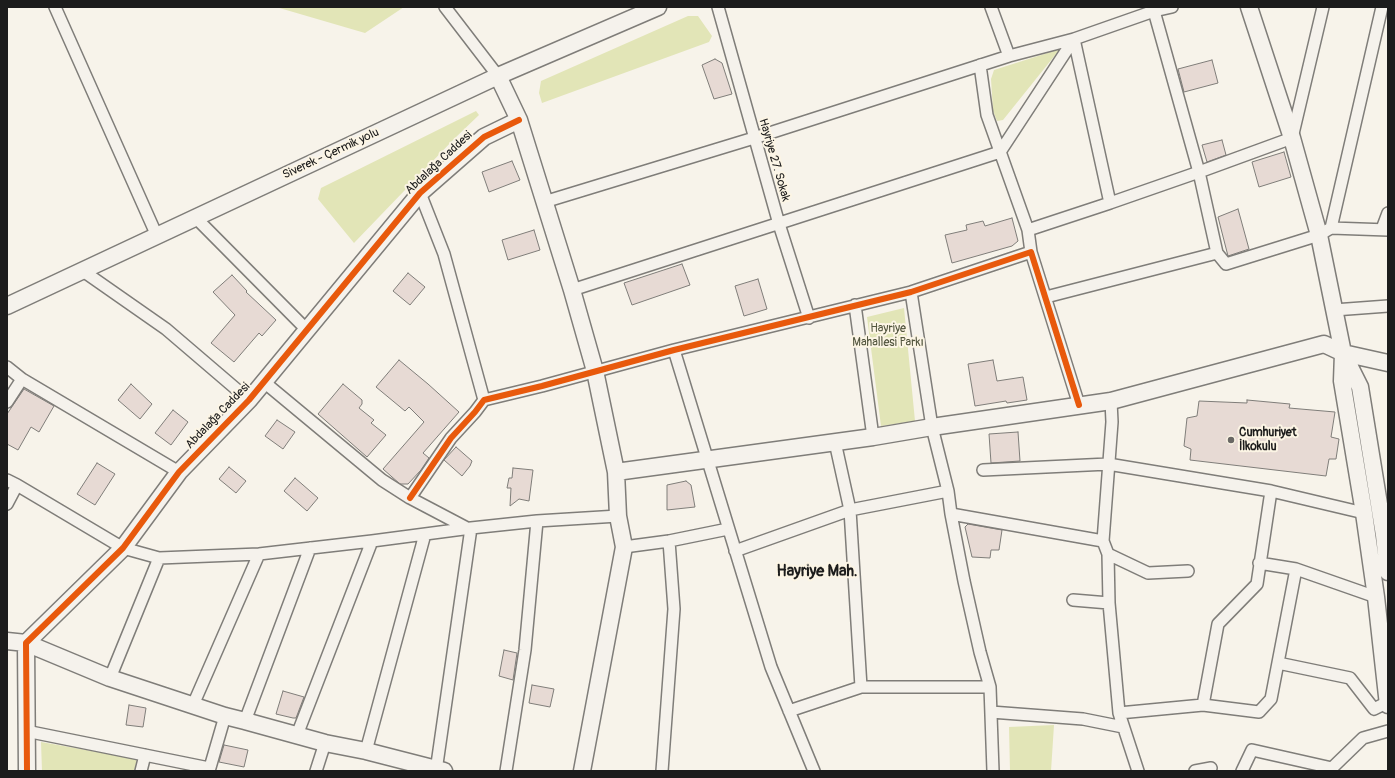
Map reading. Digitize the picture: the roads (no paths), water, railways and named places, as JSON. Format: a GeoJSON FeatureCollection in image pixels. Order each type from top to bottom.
{"type":"FeatureCollection","features":[{"type":"Feature","properties":{"kind":"street"},"geometry":{"type":"LineString","coordinates":[[55,7],[157,236]]}},
{"type":"Feature","properties":{"kind":"street"},"geometry":{"type":"LineString","coordinates":[[445,7],[498,76],[519,120],[572,290],[595,371],[616,472],[618,516],[624,547],[582,771]]}},
{"type":"Feature","properties":{"kind":"street","name":"Siverek - Çermik yolu"},"geometry":{"type":"LineString","coordinates":[[7,306],[498,76],[658,7]]}},
{"type":"Feature","properties":{"kind":"street","name":"Hayriye 27. Sokak"},"geometry":{"type":"LineString","coordinates":[[718,7],[778,224],[809,318]]}},
{"type":"Feature","properties":{"kind":"street"},"geometry":{"type":"LineString","coordinates":[[991,7],[1008,56]]}},
{"type":"Feature","properties":{"kind":"street"},"geometry":{"type":"LineString","coordinates":[[544,202],[754,138],[1008,56],[1074,39],[1172,7]]}},
{"type":"Feature","properties":{"kind":"street"},"geometry":{"type":"LineString","coordinates":[[1249,7],[1325,232],[1334,310],[1343,353],[1342,381],[1364,513],[1376,597],[1388,703],[1374,709],[1350,678],[1278,663]]}},
{"type":"Feature","properties":{"kind":"street"},"geometry":{"type":"LineString","coordinates":[[1292,138],[1323,7]]}},
{"type":"Feature","properties":{"kind":"street"},"geometry":{"type":"LineString","coordinates":[[1325,232],[1382,7]]}},
{"type":"Feature","properties":{"kind":"street"},"geometry":{"type":"LineString","coordinates":[[1154,12],[1199,172],[1216,253],[1226,264],[1325,232],[1385,229],[1388,213]]}},
{"type":"Feature","properties":{"kind":"street"},"geometry":{"type":"LineString","coordinates":[[572,290],[1000,152],[1074,39]]}},
{"type":"Feature","properties":{"kind":"street"},"geometry":{"type":"LineString","coordinates":[[1074,39],[1110,204]]}},
{"type":"Feature","properties":{"kind":"street"},"geometry":{"type":"LineString","coordinates":[[980,65],[987,115],[1028,230],[1031,252],[1079,405]]}},
{"type":"Feature","properties":{"kind":"street","name":"Abdalağa Caddesi"},"geometry":{"type":"LineString","coordinates":[[26,643],[123,548],[179,472],[249,400],[420,193],[484,137],[519,120]]}},
{"type":"Feature","properties":{"kind":"street"},"geometry":{"type":"LineString","coordinates":[[1028,230],[1110,204],[1292,138]]}},
{"type":"Feature","properties":{"kind":"street"},"geometry":{"type":"LineString","coordinates":[[420,193],[444,254],[484,400]]}},
{"type":"Feature","properties":{"kind":"street"},"geometry":{"type":"LineString","coordinates":[[196,218],[307,330]]}},
{"type":"Feature","properties":{"kind":"street"},"geometry":{"type":"LineString","coordinates":[[410,498],[451,438],[484,400],[542,386],[674,350],[911,292],[1031,252]]}},
{"type":"Feature","properties":{"kind":"street"},"geometry":{"type":"LineString","coordinates":[[1046,297],[1216,253]]}},
{"type":"Feature","properties":{"kind":"street"},"geometry":{"type":"LineString","coordinates":[[83,271],[166,330],[249,400]]}},
{"type":"Feature","properties":{"kind":"street"},"geometry":{"type":"LineString","coordinates":[[911,292],[932,426],[948,491],[951,514],[980,652],[990,687],[993,771]]}},
{"type":"Feature","properties":{"kind":"street"},"geometry":{"type":"LineString","coordinates":[[855,305],[873,437]]}},
{"type":"Feature","properties":{"kind":"street"},"geometry":{"type":"LineString","coordinates":[[1334,310],[1388,306]]}},
{"type":"Feature","properties":{"kind":"street"},"geometry":{"type":"LineString","coordinates":[[616,472],[873,437],[932,426],[1111,401],[1324,344],[1343,353],[1388,362]]}},
{"type":"Feature","properties":{"kind":"street"},"geometry":{"type":"LineString","coordinates":[[674,350],[771,667],[814,771]]}},
{"type":"Feature","properties":{"kind":"street"},"geometry":{"type":"LineString","coordinates":[[1343,353],[1360,387],[1384,516],[1388,572]]}},
{"type":"Feature","properties":{"kind":"street"},"geometry":{"type":"LineString","coordinates":[[7,367],[22,379],[179,472]]}},
{"type":"Feature","properties":{"kind":"street"},"geometry":{"type":"LineString","coordinates":[[7,402],[22,379]]}},
{"type":"Feature","properties":{"kind":"street"},"geometry":{"type":"LineString","coordinates":[[264,382],[382,480],[410,498],[469,528]]}},
{"type":"Feature","properties":{"kind":"street"},"geometry":{"type":"LineString","coordinates":[[1111,401],[1112,422],[1103,540],[1108,554],[1109,603],[1119,713],[1138,771]]}},
{"type":"Feature","properties":{"kind":"street"},"geometry":{"type":"LineString","coordinates":[[835,442],[850,510],[861,687]]}},
{"type":"Feature","properties":{"kind":"street"},"geometry":{"type":"LineString","coordinates":[[983,470],[1108,464],[1271,491],[1364,513]]}},
{"type":"Feature","properties":{"kind":"street"},"geometry":{"type":"LineString","coordinates":[[7,504],[12,483],[123,548],[159,558],[259,554],[469,528],[537,521],[618,516]]}},
{"type":"Feature","properties":{"kind":"street"},"geometry":{"type":"LineString","coordinates":[[735,551],[850,510],[948,491]]}},
{"type":"Feature","properties":{"kind":"street"},"geometry":{"type":"LineString","coordinates":[[1203,705],[1218,624],[1257,584],[1271,491]]}},
{"type":"Feature","properties":{"kind":"street"},"geometry":{"type":"LineString","coordinates":[[951,514],[1103,540]]}},
{"type":"Feature","properties":{"kind":"street"},"geometry":{"type":"LineString","coordinates":[[506,771],[525,650],[537,521]]}},
{"type":"Feature","properties":{"kind":"street"},"geometry":{"type":"LineString","coordinates":[[7,641],[26,643],[110,678],[225,716],[325,743],[366,751],[439,770],[469,528]]}},
{"type":"Feature","properties":{"kind":"street"},"geometry":{"type":"LineString","coordinates":[[624,547],[669,541],[728,529]]}},
{"type":"Feature","properties":{"kind":"street"},"geometry":{"type":"LineString","coordinates":[[366,751],[425,534]]}},
{"type":"Feature","properties":{"kind":"street"},"geometry":{"type":"LineString","coordinates":[[297,735],[372,541]]}},
{"type":"Feature","properties":{"kind":"street"},"geometry":{"type":"LineString","coordinates":[[662,771],[674,609],[669,541]]}},
{"type":"Feature","properties":{"kind":"street"},"geometry":{"type":"LineString","coordinates":[[245,721],[310,548]]}},
{"type":"Feature","properties":{"kind":"street"},"geometry":{"type":"LineString","coordinates":[[193,705],[259,554]]}},
{"type":"Feature","properties":{"kind":"street"},"geometry":{"type":"LineString","coordinates":[[1108,554],[1148,573],[1188,571]]}},
{"type":"Feature","properties":{"kind":"street"},"geometry":{"type":"LineString","coordinates":[[110,678],[159,558]]}},
{"type":"Feature","properties":{"kind":"street"},"geometry":{"type":"LineString","coordinates":[[1259,563],[1296,570],[1376,597]]}},
{"type":"Feature","properties":{"kind":"street"},"geometry":{"type":"LineString","coordinates":[[1119,713],[1203,705],[1258,712],[1271,699],[1296,570]]}},
{"type":"Feature","properties":{"kind":"street"},"geometry":{"type":"LineString","coordinates":[[1073,600],[1109,603]]}},
{"type":"Feature","properties":{"kind":"street"},"geometry":{"type":"LineString","coordinates":[[26,643],[27,771]]}},
{"type":"Feature","properties":{"kind":"street"},"geometry":{"type":"LineString","coordinates":[[789,711],[861,687],[990,687]]}},
{"type":"Feature","properties":{"kind":"street"},"geometry":{"type":"LineString","coordinates":[[991,712],[1083,719],[1123,727]]}},
{"type":"Feature","properties":{"kind":"street"},"geometry":{"type":"LineString","coordinates":[[26,731],[145,755],[209,770],[225,716]]}},
{"type":"Feature","properties":{"kind":"street"},"geometry":{"type":"LineString","coordinates":[[1242,771],[1252,750],[1332,769],[1363,738],[1388,731]]}},
{"type":"Feature","properties":{"kind":"street"},"geometry":{"type":"LineString","coordinates":[[316,771],[325,743]]}},
{"type":"Feature","properties":{"kind":"street"},"geometry":{"type":"LineString","coordinates":[[141,771],[145,755]]}},
{"type":"Feature","properties":{"kind":"street"},"geometry":{"type":"LineString","coordinates":[[1195,771],[1211,768]]}},
{"type":"Feature","properties":{"kind":"place","name":"Cumhuriyet İlkokulu"},"geometry":{"type":"Point","coordinates":[1231,440]}},
{"type":"Feature","properties":{"kind":"district","name":"Hayriye Mah."},"geometry":{"type":"Point","coordinates":[817,572]}},
{"type":"Feature","properties":{"kind":"park label","name":"Hayriye Mahallesi Parkı"},"geometry":{"type":"Point","coordinates":[888,336]}}]}
